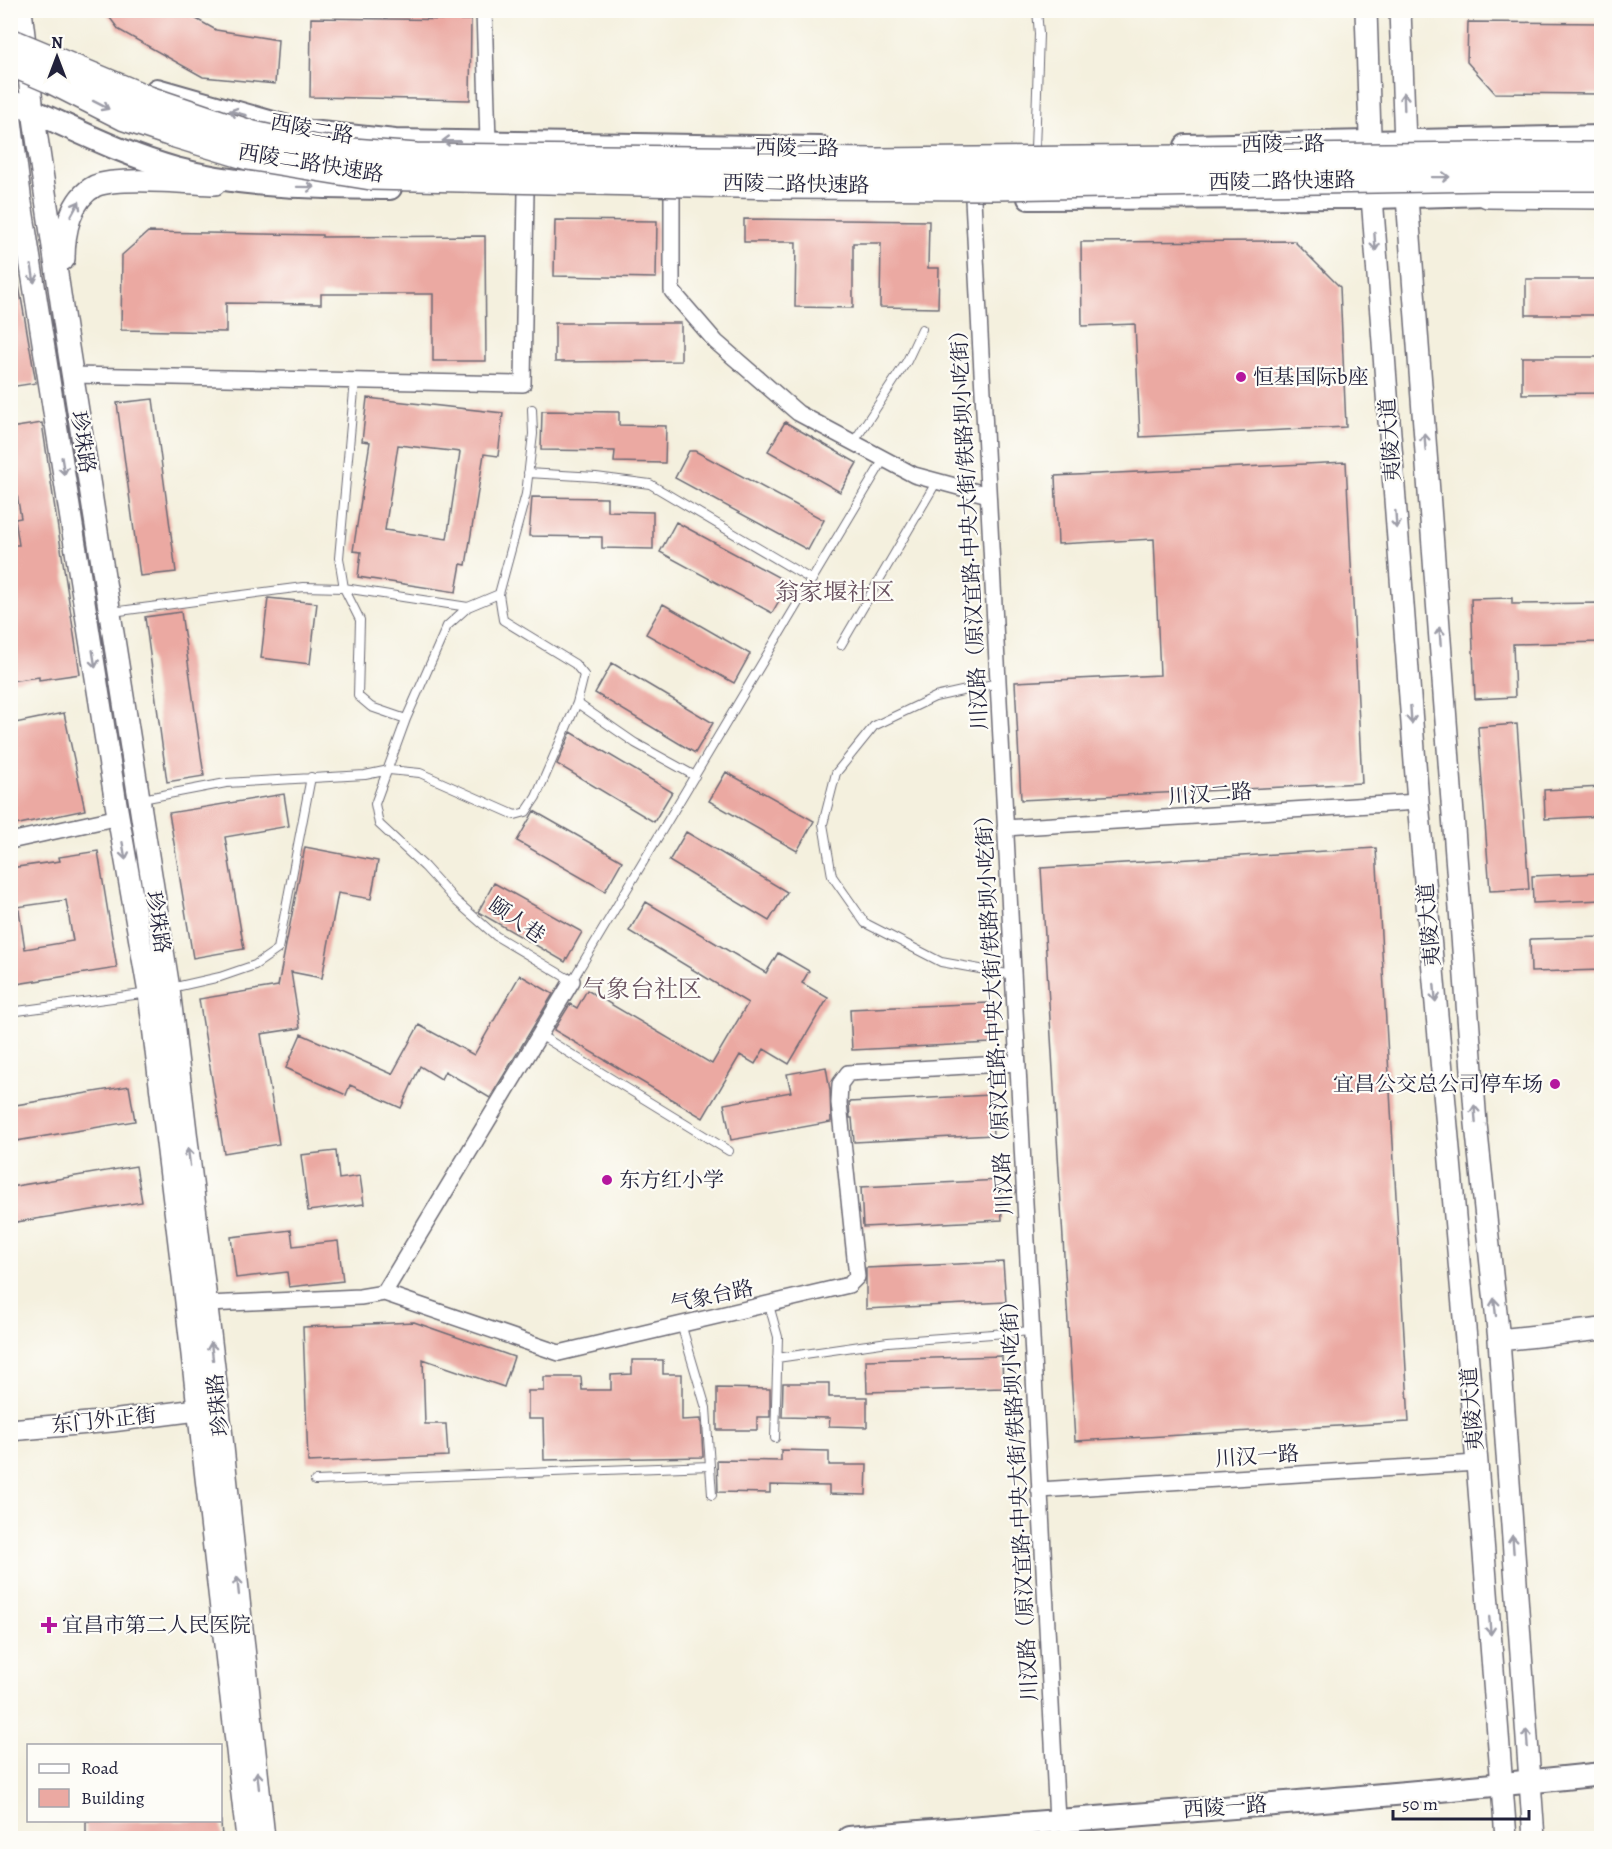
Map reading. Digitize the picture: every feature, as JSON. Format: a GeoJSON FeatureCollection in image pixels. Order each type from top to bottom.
{"type":"FeatureCollection","features":[{"type":"Feature","properties":{"kind":"highway","name":"西陵二路快速路"},"geometry":{"type":"LineString","coordinates":[[14,34],[95,77],[159,104],[253,135],[315,149],[416,157],[877,162],[1602,156]]}},
{"type":"Feature","properties":{"kind":"highway","name":"西陵二路快速路"},"geometry":{"type":"LineString","coordinates":[[10,62],[52,80],[125,117],[169,132],[248,156],[371,176],[982,186],[1602,177]]}},
{"type":"Feature","properties":{"kind":"highway"},"geometry":{"type":"LineString","coordinates":[[1487,156],[1556,143],[1602,144]]}},
{"type":"Feature","properties":{"kind":"highway"},"geometry":{"type":"LineString","coordinates":[[1488,194],[1602,195]]}},
{"type":"Feature","properties":{"kind":"main road","name":"珍珠路"},"geometry":{"type":"LineString","coordinates":[[21,10],[14,34],[33,111],[72,375],[169,989],[207,1304],[264,1839]]}},
{"type":"Feature","properties":{"kind":"main road","name":"夷陵大道"},"geometry":{"type":"LineString","coordinates":[[1366,10],[1372,197],[1418,802],[1477,1463],[1506,1839]]}},
{"type":"Feature","properties":{"kind":"main road","name":"夷陵大道"},"geometry":{"type":"LineString","coordinates":[[1400,10],[1407,197],[1476,1124],[1499,1340],[1534,1839]]}},
{"type":"Feature","properties":{"kind":"main road","name":"西陵二路"},"geometry":{"type":"LineString","coordinates":[[14,34],[149,88],[302,131],[395,141],[959,151],[1602,137]]}},
{"type":"Feature","properties":{"kind":"main road"},"geometry":{"type":"LineString","coordinates":[[10,101],[136,156],[176,169],[273,186]]}},
{"type":"Feature","properties":{"kind":"main road","name":"珍珠路"},"geometry":{"type":"LineString","coordinates":[[10,112],[21,203],[148,993],[184,1281],[247,1839]]}},
{"type":"Feature","properties":{"kind":"main road"},"geometry":{"type":"LineString","coordinates":[[10,174],[21,203]]}},
{"type":"Feature","properties":{"kind":"main road"},"geometry":{"type":"LineString","coordinates":[[65,328],[64,241],[74,209],[84,195],[94,187],[106,183],[134,181],[273,186],[973,199],[1407,197],[1488,194],[1602,204]]}},
{"type":"Feature","properties":{"kind":"main road"},"geometry":{"type":"LineString","coordinates":[[1499,1340],[1602,1329]]}},
{"type":"Feature","properties":{"kind":"main road","name":"东门外正街"},"geometry":{"type":"LineString","coordinates":[[10,1430],[197,1410]]}},
{"type":"Feature","properties":{"kind":"main road","name":"西陵一路"},"geometry":{"type":"LineString","coordinates":[[1006,1839],[1531,1789],[1602,1774]]}},
{"type":"Feature","properties":{"kind":"main road","name":"西陵一路"},"geometry":{"type":"LineString","coordinates":[[1531,1789],[1602,1790]]}},
{"type":"Feature","properties":{"kind":"main road","name":"西陵一路"},"geometry":{"type":"LineString","coordinates":[[849,1839],[1057,1820],[1503,1792]]}},
{"type":"Feature","properties":{"kind":"street"},"geometry":{"type":"LineString","coordinates":[[484,10],[488,142]]}},
{"type":"Feature","properties":{"kind":"street"},"geometry":{"type":"LineString","coordinates":[[72,375],[523,384],[526,191]]}},
{"type":"Feature","properties":{"kind":"street"},"geometry":{"type":"LineString","coordinates":[[672,194],[672,291],[716,342],[798,413],[914,475],[988,495]]}},
{"type":"Feature","properties":{"kind":"street","name":"川汉路（原汉宜路·中央大街/铁路坝小吃街）"},"geometry":{"type":"LineString","coordinates":[[973,199],[1057,1820]]}},
{"type":"Feature","properties":{"kind":"street","name":"川汉二路"},"geometry":{"type":"LineString","coordinates":[[1005,828],[1418,802]]}},
{"type":"Feature","properties":{"kind":"street"},"geometry":{"type":"LineString","coordinates":[[10,841],[119,817]]}},
{"type":"Feature","properties":{"kind":"street"},"geometry":{"type":"LineString","coordinates":[[384,1293],[573,981]]}},
{"type":"Feature","properties":{"kind":"street","name":"气象台路"},"geometry":{"type":"LineString","coordinates":[[207,1304],[360,1297],[384,1293],[559,1353],[849,1285],[857,1277],[839,1103],[840,1084],[848,1072],[1018,1064]]}},
{"type":"Feature","properties":{"kind":"street","name":"川汉一路"},"geometry":{"type":"LineString","coordinates":[[1039,1490],[1477,1463]]}},
{"type":"Feature","properties":{"kind":"lane"},"geometry":{"type":"LineString","coordinates":[[1035,149],[1039,34],[1037,10]]}},
{"type":"Feature","properties":{"kind":"lane"},"geometry":{"type":"LineString","coordinates":[[853,443],[907,360],[922,329]]}},
{"type":"Feature","properties":{"kind":"lane"},"geometry":{"type":"LineString","coordinates":[[355,380],[339,558],[344,588],[360,620],[358,696],[370,707],[406,719]]}},
{"type":"Feature","properties":{"kind":"lane"},"geometry":{"type":"LineString","coordinates":[[139,800],[226,783],[364,775],[389,770],[420,773],[515,815],[526,812],[536,797],[578,703],[584,675],[575,664],[503,620],[499,594],[526,494],[533,434],[532,409]]}},
{"type":"Feature","properties":{"kind":"lane"},"geometry":{"type":"LineString","coordinates":[[573,981],[884,459]]}},
{"type":"Feature","properties":{"kind":"lane"},"geometry":{"type":"LineString","coordinates":[[528,473],[596,477],[650,484],[812,580]]}},
{"type":"Feature","properties":{"kind":"lane"},"geometry":{"type":"LineString","coordinates":[[841,645],[937,482]]}},
{"type":"Feature","properties":{"kind":"lane"},"geometry":{"type":"LineString","coordinates":[[110,613],[303,587],[344,588],[468,607]]}},
{"type":"Feature","properties":{"kind":"lane","name":"颐人巷"},"geometry":{"type":"LineString","coordinates":[[499,594],[468,607],[447,626],[406,719],[375,804],[379,824],[425,867],[455,900],[496,936],[573,981]]}},
{"type":"Feature","properties":{"kind":"lane"},"geometry":{"type":"LineString","coordinates":[[998,684],[935,697],[874,726],[836,773],[823,824],[832,876],[865,923],[941,962],[1013,975]]}},
{"type":"Feature","properties":{"kind":"lane"},"geometry":{"type":"LineString","coordinates":[[578,703],[635,744],[695,776]]}},
{"type":"Feature","properties":{"kind":"lane"},"geometry":{"type":"LineString","coordinates":[[169,989],[220,977],[255,965],[278,949],[311,777]]}},
{"type":"Feature","properties":{"kind":"lane"},"geometry":{"type":"LineString","coordinates":[[10,1012],[148,993]]}},
{"type":"Feature","properties":{"kind":"lane"},"geometry":{"type":"LineString","coordinates":[[540,1035],[729,1151]]}},
{"type":"Feature","properties":{"kind":"lane"},"geometry":{"type":"LineString","coordinates":[[770,1305],[778,1337],[775,1438]]}},
{"type":"Feature","properties":{"kind":"lane"},"geometry":{"type":"LineString","coordinates":[[681,1324],[706,1408],[712,1495]]}},
{"type":"Feature","properties":{"kind":"lane"},"geometry":{"type":"LineString","coordinates":[[777,1358],[888,1342],[1031,1331]]}},
{"type":"Feature","properties":{"kind":"lane"},"geometry":{"type":"LineString","coordinates":[[315,1481],[710,1466]]}},
{"type":"Feature","properties":{"kind":"building"},"geometry":{"type":"Polygon","coordinates":[[[104,10],[180,10],[216,30],[278,40],[275,84],[203,77],[119,30],[104,10]]]}},
{"type":"Feature","properties":{"kind":"building"},"geometry":{"type":"Polygon","coordinates":[[[311,18],[471,20],[470,100],[310,97],[311,18]]]}},
{"type":"Feature","properties":{"kind":"building"},"geometry":{"type":"Polygon","coordinates":[[[1468,22],[1602,23],[1602,94],[1495,93],[1467,62],[1468,22]]]}},
{"type":"Feature","properties":{"kind":"building"},"geometry":{"type":"Polygon","coordinates":[[[744,219],[929,221],[928,268],[939,268],[938,308],[880,307],[881,243],[853,243],[853,308],[795,307],[796,242],[744,242],[744,219]]]}},
{"type":"Feature","properties":{"kind":"building"},"geometry":{"type":"Polygon","coordinates":[[[555,220],[657,221],[656,278],[554,276],[555,220]]]}},
{"type":"Feature","properties":{"kind":"building"},"geometry":{"type":"Polygon","coordinates":[[[148,232],[322,235],[322,237],[485,236],[486,361],[433,361],[433,294],[321,294],[321,304],[226,303],[226,332],[121,330],[122,255],[148,232]]]}},
{"type":"Feature","properties":{"kind":"building","name":"恒基国际b座"},"geometry":{"type":"Polygon","coordinates":[[[1294,241],[1340,287],[1346,427],[1140,437],[1135,324],[1082,326],[1081,242],[1294,241]]]}},
{"type":"Feature","properties":{"kind":"building"},"geometry":{"type":"Polygon","coordinates":[[[1526,279],[1602,279],[1602,315],[1526,315],[1526,279]]]}},
{"type":"Feature","properties":{"kind":"building"},"geometry":{"type":"Polygon","coordinates":[[[18,280],[36,383],[10,387],[10,281],[18,280]]]}},
{"type":"Feature","properties":{"kind":"building"},"geometry":{"type":"Polygon","coordinates":[[[555,323],[681,323],[681,361],[555,362],[555,323]]]}},
{"type":"Feature","properties":{"kind":"building"},"geometry":{"type":"Polygon","coordinates":[[[1522,357],[1602,357],[1602,393],[1522,394],[1522,357]]]}},
{"type":"Feature","properties":{"kind":"building"},"geometry":{"type":"Polygon","coordinates":[[[367,398],[503,413],[498,456],[484,454],[466,565],[461,564],[456,592],[358,577],[361,552],[353,551],[370,442],[362,441],[367,398]],[[398,445],[385,530],[447,539],[460,452],[398,445]]]}},
{"type":"Feature","properties":{"kind":"building"},"geometry":{"type":"Polygon","coordinates":[[[153,399],[176,572],[140,576],[117,403],[153,399]]]}},
{"type":"Feature","properties":{"kind":"building"},"geometry":{"type":"Polygon","coordinates":[[[542,411],[619,412],[619,425],[666,426],[665,463],[614,462],[615,451],[541,450],[542,411]]]}},
{"type":"Feature","properties":{"kind":"building"},"geometry":{"type":"Polygon","coordinates":[[[785,422],[857,463],[840,492],[768,451],[785,422]]]}},
{"type":"Feature","properties":{"kind":"building"},"geometry":{"type":"Polygon","coordinates":[[[42,423],[80,674],[39,680],[39,677],[10,681],[10,545],[19,545],[15,519],[21,518],[16,489],[10,490],[10,428],[42,423]]]}},
{"type":"Feature","properties":{"kind":"building"},"geometry":{"type":"Polygon","coordinates":[[[689,451],[695,451],[824,520],[808,550],[675,478],[689,451]]]}},
{"type":"Feature","properties":{"kind":"building"},"geometry":{"type":"Polygon","coordinates":[[[1346,462],[1362,783],[1021,800],[1015,682],[1160,675],[1154,539],[1058,544],[1055,476],[1346,462]]]}},
{"type":"Feature","properties":{"kind":"building"},"geometry":{"type":"Polygon","coordinates":[[[532,497],[607,498],[607,511],[653,512],[653,549],[602,548],[602,537],[529,536],[532,497]]]}},
{"type":"Feature","properties":{"kind":"building"},"geometry":{"type":"Polygon","coordinates":[[[676,522],[789,583],[772,613],[660,552],[676,522]]]}},
{"type":"Feature","properties":{"kind":"building"},"geometry":{"type":"Polygon","coordinates":[[[268,598],[317,603],[310,664],[261,658],[268,598]]]}},
{"type":"Feature","properties":{"kind":"building"},"geometry":{"type":"Polygon","coordinates":[[[1512,598],[1512,604],[1602,603],[1602,642],[1513,644],[1515,697],[1475,699],[1471,599],[1512,598]]]}},
{"type":"Feature","properties":{"kind":"building"},"geometry":{"type":"Polygon","coordinates":[[[663,604],[750,654],[734,683],[646,634],[663,604]]]}},
{"type":"Feature","properties":{"kind":"building"},"geometry":{"type":"Polygon","coordinates":[[[181,612],[204,776],[167,782],[145,617],[181,612]]]}},
{"type":"Feature","properties":{"kind":"building"},"geometry":{"type":"Polygon","coordinates":[[[612,663],[713,723],[695,753],[595,693],[612,663]]]}},
{"type":"Feature","properties":{"kind":"building"},"geometry":{"type":"Polygon","coordinates":[[[64,713],[85,810],[10,826],[10,724],[64,713]]]}},
{"type":"Feature","properties":{"kind":"building"},"geometry":{"type":"Polygon","coordinates":[[[1517,724],[1529,889],[1490,891],[1478,727],[1517,724]]]}},
{"type":"Feature","properties":{"kind":"building"},"geometry":{"type":"Polygon","coordinates":[[[571,732],[672,792],[654,822],[557,764],[571,732]]]}},
{"type":"Feature","properties":{"kind":"building"},"geometry":{"type":"Polygon","coordinates":[[[726,772],[814,821],[797,851],[709,801],[726,772]]]}},
{"type":"Feature","properties":{"kind":"building"},"geometry":{"type":"Polygon","coordinates":[[[1602,787],[1602,816],[1545,819],[1544,790],[1602,787]]]}},
{"type":"Feature","properties":{"kind":"building"},"geometry":{"type":"Polygon","coordinates":[[[284,794],[289,826],[225,837],[244,949],[193,958],[169,813],[284,794]]]}},
{"type":"Feature","properties":{"kind":"building"},"geometry":{"type":"Polygon","coordinates":[[[534,811],[622,861],[605,891],[517,841],[534,811]]]}},
{"type":"Feature","properties":{"kind":"building"},"geometry":{"type":"Polygon","coordinates":[[[686,832],[787,892],[769,921],[669,861],[686,832]]]}},
{"type":"Feature","properties":{"kind":"building"},"geometry":{"type":"Polygon","coordinates":[[[305,847],[378,861],[371,899],[338,893],[322,978],[291,972],[300,1028],[261,1034],[279,1144],[224,1153],[199,999],[278,986],[305,847]]]}},
{"type":"Feature","properties":{"kind":"building"},"geometry":{"type":"Polygon","coordinates":[[[1376,848],[1409,1422],[1075,1441],[1041,868],[1376,848]]]}},
{"type":"Feature","properties":{"kind":"building"},"geometry":{"type":"Polygon","coordinates":[[[98,851],[117,968],[10,985],[10,911],[19,910],[25,949],[73,941],[66,900],[10,908],[10,868],[60,861],[59,857],[98,851]]]}},
{"type":"Feature","properties":{"kind":"building"},"geometry":{"type":"Polygon","coordinates":[[[1602,873],[1602,900],[1533,903],[1532,876],[1602,873]]]}},
{"type":"Feature","properties":{"kind":"building"},"geometry":{"type":"Polygon","coordinates":[[[494,883],[582,932],[565,962],[478,912],[494,883]]]}},
{"type":"Feature","properties":{"kind":"building"},"geometry":{"type":"Polygon","coordinates":[[[646,902],[766,973],[778,953],[809,971],[802,983],[828,998],[789,1064],[764,1049],[755,1064],[740,1055],[703,1118],[554,1030],[570,1004],[577,1008],[587,990],[712,1064],[748,1003],[629,931],[646,902]]]}},
{"type":"Feature","properties":{"kind":"building"},"geometry":{"type":"Polygon","coordinates":[[[1602,937],[1602,970],[1531,972],[1530,939],[1602,937]]]}},
{"type":"Feature","properties":{"kind":"building"},"geometry":{"type":"Polygon","coordinates":[[[520,975],[553,994],[490,1098],[445,1071],[441,1079],[420,1066],[401,1108],[350,1085],[346,1095],[286,1068],[301,1034],[392,1074],[419,1025],[474,1055],[520,975]]]}},
{"type":"Feature","properties":{"kind":"building"},"geometry":{"type":"Polygon","coordinates":[[[989,1003],[991,1043],[852,1050],[850,1009],[989,1003]]]}},
{"type":"Feature","properties":{"kind":"building"},"geometry":{"type":"Polygon","coordinates":[[[826,1067],[830,1090],[831,1122],[731,1140],[724,1104],[791,1092],[787,1074],[826,1067]]]}},
{"type":"Feature","properties":{"kind":"building"},"geometry":{"type":"Polygon","coordinates":[[[129,1086],[135,1121],[10,1142],[10,1106],[129,1086]]]}},
{"type":"Feature","properties":{"kind":"building"},"geometry":{"type":"Polygon","coordinates":[[[991,1095],[993,1135],[854,1142],[849,1102],[991,1095]]]}},
{"type":"Feature","properties":{"kind":"building"},"geometry":{"type":"Polygon","coordinates":[[[336,1151],[339,1179],[360,1176],[364,1204],[308,1211],[301,1155],[336,1151]]]}},
{"type":"Feature","properties":{"kind":"building"},"geometry":{"type":"Polygon","coordinates":[[[136,1166],[142,1202],[10,1223],[10,1187],[136,1166]]]}},
{"type":"Feature","properties":{"kind":"building"},"geometry":{"type":"Polygon","coordinates":[[[1000,1180],[1002,1220],[863,1227],[861,1187],[1000,1180]]]}},
{"type":"Feature","properties":{"kind":"building"},"geometry":{"type":"Polygon","coordinates":[[[291,1230],[293,1246],[338,1241],[343,1281],[289,1287],[287,1272],[236,1278],[231,1237],[291,1230]]]}},
{"type":"Feature","properties":{"kind":"building"},"geometry":{"type":"Polygon","coordinates":[[[1003,1262],[1006,1302],[866,1309],[866,1268],[1003,1262]]]}},
{"type":"Feature","properties":{"kind":"building"},"geometry":{"type":"Polygon","coordinates":[[[414,1322],[514,1357],[504,1387],[423,1359],[425,1424],[446,1424],[448,1456],[308,1462],[303,1327],[414,1322]]]}},
{"type":"Feature","properties":{"kind":"building"},"geometry":{"type":"Polygon","coordinates":[[[1002,1356],[1003,1388],[867,1392],[866,1360],[1002,1356]]]}},
{"type":"Feature","properties":{"kind":"building"},"geometry":{"type":"Polygon","coordinates":[[[632,1360],[663,1360],[663,1374],[682,1374],[682,1420],[701,1419],[703,1457],[544,1460],[543,1419],[528,1419],[528,1391],[544,1391],[544,1377],[581,1377],[582,1390],[611,1390],[611,1375],[632,1374],[632,1360]]]}},
{"type":"Feature","properties":{"kind":"building"},"geometry":{"type":"Polygon","coordinates":[[[783,1383],[829,1383],[829,1397],[867,1397],[867,1427],[829,1426],[830,1418],[782,1417],[783,1383]]]}},
{"type":"Feature","properties":{"kind":"building"},"geometry":{"type":"Polygon","coordinates":[[[717,1388],[770,1389],[770,1417],[757,1417],[757,1430],[717,1430],[717,1388]]]}},
{"type":"Feature","properties":{"kind":"building"},"geometry":{"type":"Polygon","coordinates":[[[781,1450],[829,1451],[829,1465],[867,1465],[866,1495],[829,1494],[829,1486],[770,1485],[770,1493],[718,1492],[717,1460],[781,1461],[781,1450]]]}},
{"type":"Feature","properties":{"kind":"building"},"geometry":{"type":"Polygon","coordinates":[[[86,1822],[221,1822],[222,1839],[86,1839],[86,1822]]]}},
{"type":"Feature","properties":{"kind":"place","name":"恒基国际b座"},"geometry":{"type":"Point","coordinates":[1241,377]}},
{"type":"Feature","properties":{"kind":"place","name":"宜昌公交总公司停车场"},"geometry":{"type":"Point","coordinates":[1555,1084]}},
{"type":"Feature","properties":{"kind":"place","name":"东方红小学"},"geometry":{"type":"Point","coordinates":[607,1180]}},
{"type":"Feature","properties":{"kind":"place","name":"宜昌市第二人民医院"},"geometry":{"type":"Point","coordinates":[49,1625]}},
{"type":"Feature","properties":{"kind":"district","name":"翁家堰社区"},"geometry":{"type":"Point","coordinates":[835,592]}},
{"type":"Feature","properties":{"kind":"district","name":"气象台社区"},"geometry":{"type":"Point","coordinates":[642,989]}}]}
